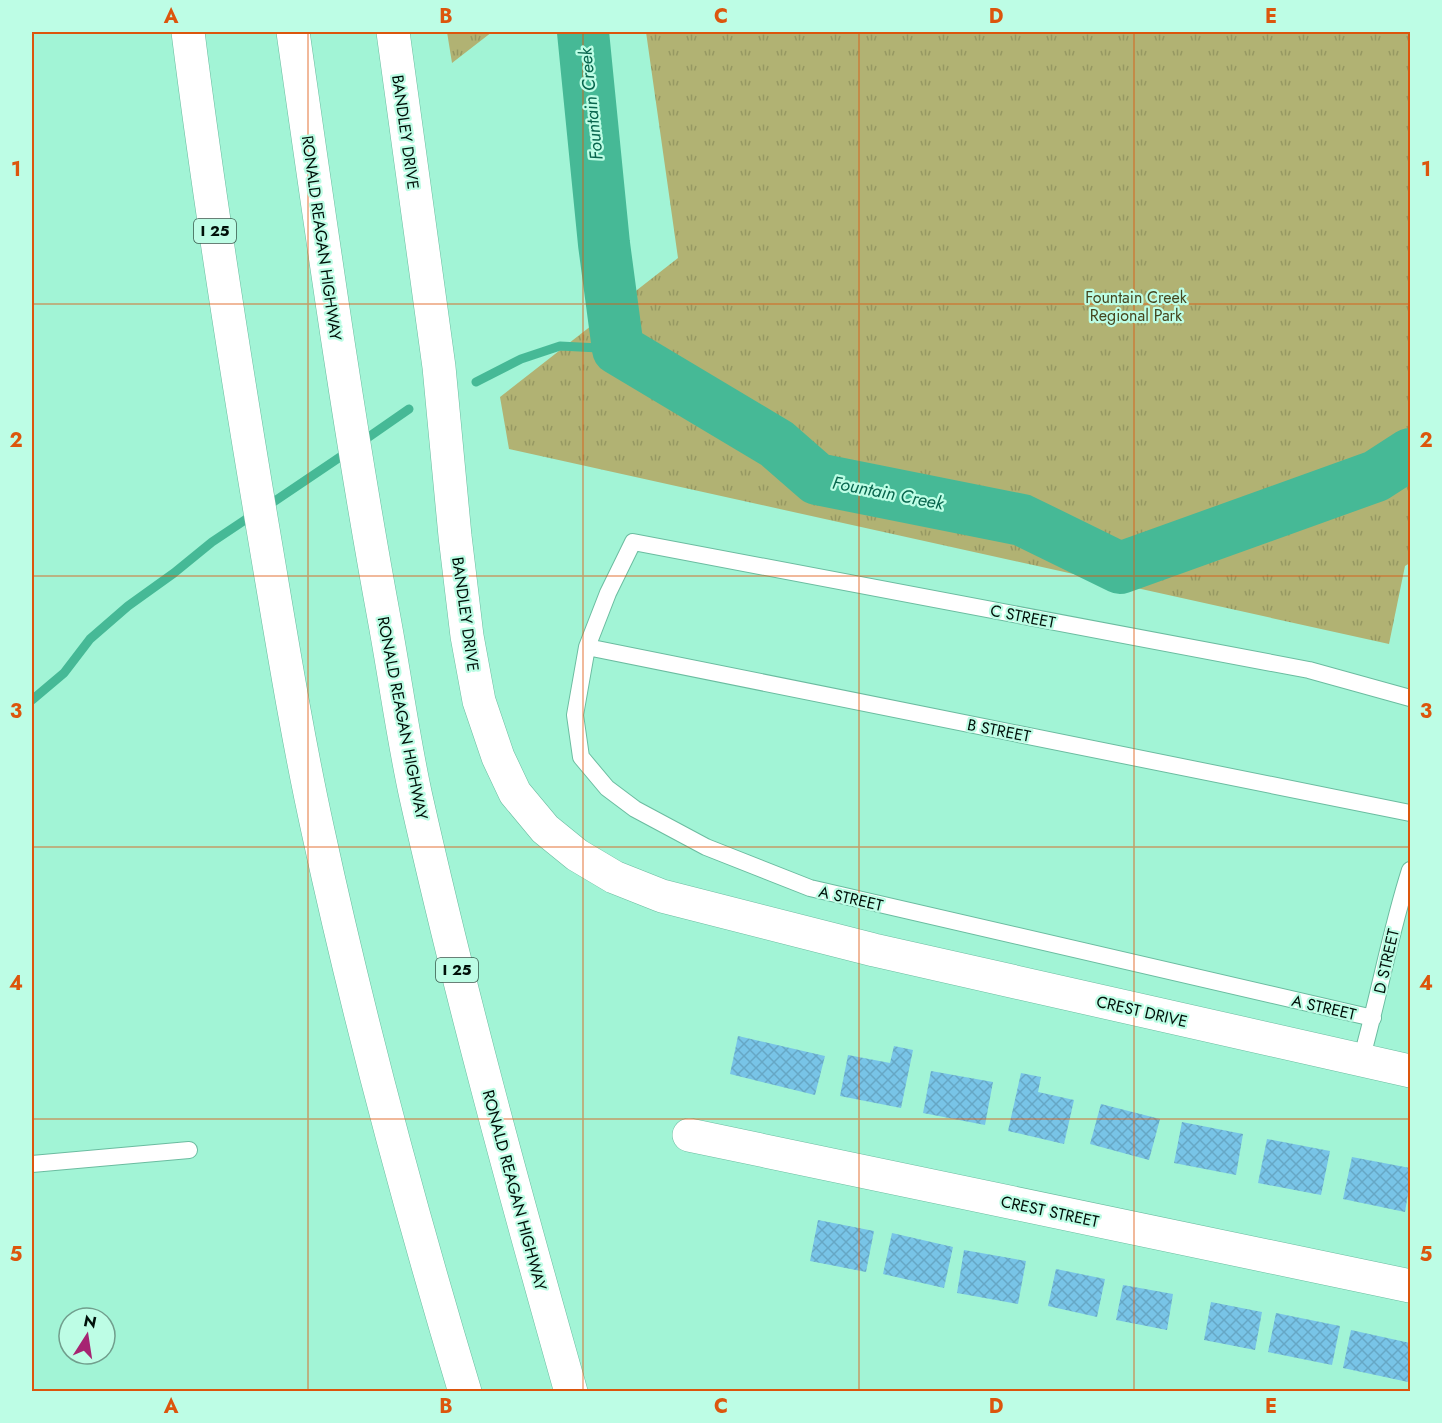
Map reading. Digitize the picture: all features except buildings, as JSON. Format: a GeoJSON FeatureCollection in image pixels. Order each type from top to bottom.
{"type":"FeatureCollection","features":[{"type":"Feature","properties":{"kind":"main road","name":"I 25"},"geometry":{"type":"LineString","coordinates":[[188,32],[204,158],[246,431],[317,829],[364,1032],[422,1247],[465,1392]]}},
{"type":"Feature","properties":{"kind":"main road","name":"RONALD REAGAN HIGHWAY"},"geometry":{"type":"LineString","coordinates":[[293,32],[346,395],[370,542],[416,793],[456,967],[498,1132],[571,1392]]}},
{"type":"Feature","properties":{"kind":"main road","name":"BANDLEY DRIVE"},"geometry":{"type":"LineString","coordinates":[[393,32],[439,367],[467,636],[479,700],[498,757],[515,793],[545,829],[577,855],[614,878],[662,897],[873,950]]}},
{"type":"Feature","properties":{"kind":"main road","name":"CREST DRIVE"},"geometry":{"type":"LineString","coordinates":[[873,950],[1410,1071]]}},
{"type":"Feature","properties":{"kind":"main road","name":"CREST STREET"},"geometry":{"type":"LineString","coordinates":[[689,1135],[1410,1286]]}},
{"type":"Feature","properties":{"kind":"lane","name":"A STREET"},"geometry":{"type":"LineString","coordinates":[[633,542],[608,593],[587,647],[575,716],[581,757],[607,788],[635,808],[706,847],[810,888],[1373,1018]]}},
{"type":"Feature","properties":{"kind":"lane","name":"C STREET"},"geometry":{"type":"LineString","coordinates":[[633,542],[1309,670],[1410,698]]}},
{"type":"Feature","properties":{"kind":"lane","name":"B STREET"},"geometry":{"type":"LineString","coordinates":[[587,647],[1410,813]]}},
{"type":"Feature","properties":{"kind":"lane","name":"D STREET"},"geometry":{"type":"LineString","coordinates":[[1361,1060],[1410,870]]}},
{"type":"Feature","properties":{"kind":"lane"},"geometry":{"type":"LineString","coordinates":[[32,1164],[189,1150]]}},
{"type":"Feature","properties":{"kind":"green space"},"geometry":{"type":"Polygon","coordinates":[[[447,32],[492,32],[452,63],[447,32]]]}},
{"type":"Feature","properties":{"kind":"green space","name":"Fountain Creek Regional Park"},"geometry":{"type":"Polygon","coordinates":[[[646,32],[1410,32],[1410,563],[1405,566],[1389,644],[509,449],[500,397],[678,258],[646,32]]]}},
{"type":"Feature","properties":{"kind":"waterway","name":"Fountain Creek"},"geometry":{"type":"LineString","coordinates":[[583,32],[604,244],[618,349],[777,444],[817,479],[1022,520],[1120,568],[1376,476],[1410,454]]}},
{"type":"Feature","properties":{"kind":"waterway"},"geometry":{"type":"LineString","coordinates":[[476,382],[521,359],[560,346],[618,349]]}},
{"type":"Feature","properties":{"kind":"waterway"},"geometry":{"type":"LineString","coordinates":[[360,443],[409,409]]}},
{"type":"Feature","properties":{"kind":"waterway"},"geometry":{"type":"LineString","coordinates":[[266,507],[349,451]]}},
{"type":"Feature","properties":{"kind":"waterway"},"geometry":{"type":"LineString","coordinates":[[32,700],[64,673],[90,639],[128,606],[212,542],[254,514]]}}]}
